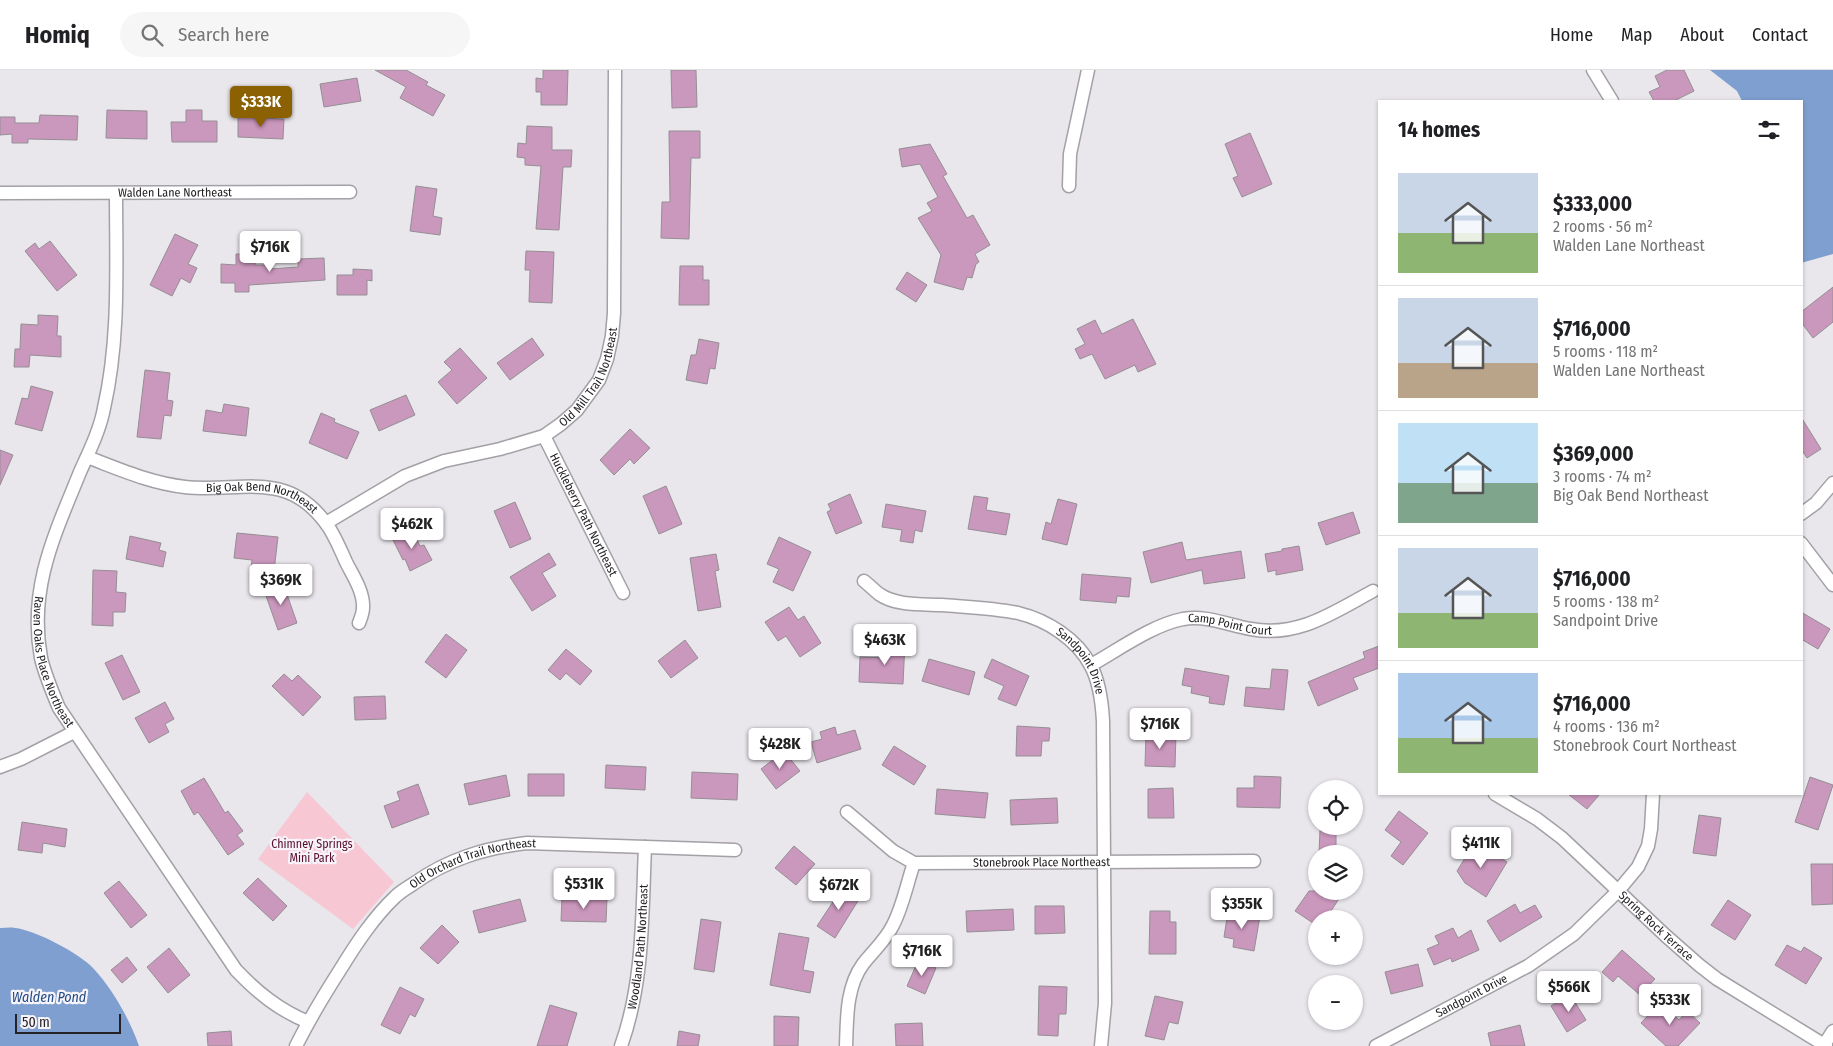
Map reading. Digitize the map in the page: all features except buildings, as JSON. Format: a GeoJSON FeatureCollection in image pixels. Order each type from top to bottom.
{"type":"FeatureCollection","features":[{"type":"Feature","properties":{"kind":"street","name":"Old Mill Trail Northeast"},"geometry":{"type":"LineString","coordinates":[[326,523],[405,476],[420,470],[444,461],[500,449],[544,436],[577,410],[589,396],[599,380],[607,359],[614,314],[615,70]]}},
{"type":"Feature","properties":{"kind":"street"},"geometry":{"type":"LineString","coordinates":[[1069,186],[1070,154],[1088,70]]}},
{"type":"Feature","properties":{"kind":"street"},"geometry":{"type":"LineString","coordinates":[[1593,70],[1611,100]]}},
{"type":"Feature","properties":{"kind":"street","name":"Walden Lane Northeast"},"geometry":{"type":"LineString","coordinates":[[0,193],[350,192]]}},
{"type":"Feature","properties":{"kind":"street","name":"Raven Oaks Place Northeast"},"geometry":{"type":"LineString","coordinates":[[116,193],[116,306],[111,374],[104,411],[50,545],[43,571],[39,598],[38,631],[42,658],[59,708],[236,970],[267,1000],[287,1013],[308,1022]]}},
{"type":"Feature","properties":{"kind":"street","name":"Huckleberry Path Northeast"},"geometry":{"type":"LineString","coordinates":[[544,436],[623,594]]}},
{"type":"Feature","properties":{"kind":"street","name":"Big Oak Bend Northeast"},"geometry":{"type":"LineString","coordinates":[[87,457],[140,477],[186,487],[266,486],[281,488],[297,495],[312,507],[326,523],[360,591],[363,608],[359,623]]}},
{"type":"Feature","properties":{"kind":"street"},"geometry":{"type":"LineString","coordinates":[[1803,513],[1816,503],[1833,483]]}},
{"type":"Feature","properties":{"kind":"street"},"geometry":{"type":"LineString","coordinates":[[1803,546],[1833,585]]}},
{"type":"Feature","properties":{"kind":"street","name":"Sandpoint Drive"},"geometry":{"type":"LineString","coordinates":[[864,581],[880,595],[899,602],[1000,610],[1038,619],[1067,637],[1091,665],[1102,700],[1104,721],[1105,1012],[1101,1046]]}},
{"type":"Feature","properties":{"kind":"street","name":"Camp Point Court"},"geometry":{"type":"LineString","coordinates":[[1091,665],[1153,630],[1183,619],[1208,619],[1265,631],[1290,629],[1308,625],[1373,591]]}},
{"type":"Feature","properties":{"kind":"street"},"geometry":{"type":"LineString","coordinates":[[0,767],[21,759],[74,732]]}},
{"type":"Feature","properties":{"kind":"street","name":"Spring Rock Terrace"},"geometry":{"type":"LineString","coordinates":[[1497,795],[1551,829],[1682,950],[1711,974],[1825,1045]]}},
{"type":"Feature","properties":{"kind":"street","name":"Sandpoint Drive"},"geometry":{"type":"LineString","coordinates":[[1376,1046],[1528,966],[1574,934],[1618,891],[1638,867],[1648,846],[1653,795]]}},
{"type":"Feature","properties":{"kind":"street"},"geometry":{"type":"LineString","coordinates":[[846,1046],[848,1005],[855,979],[862,966],[893,925],[914,863],[893,850],[847,812]]}},
{"type":"Feature","properties":{"kind":"street","name":"Old Orchard Trail Northeast"},"geometry":{"type":"LineString","coordinates":[[296,1046],[308,1022],[350,954],[374,920],[396,896],[423,877],[452,861],[498,846],[527,842],[735,850]]}},
{"type":"Feature","properties":{"kind":"street","name":"Woodland Path Northeast"},"geometry":{"type":"LineString","coordinates":[[621,1046],[628,1028],[639,968],[645,846]]}},
{"type":"Feature","properties":{"kind":"street","name":"Stonebrook Place Northeast"},"geometry":{"type":"LineString","coordinates":[[914,863],[1254,861]]}},
{"type":"Feature","properties":{"kind":"street"},"geometry":{"type":"LineString","coordinates":[[1825,1045],[1833,1030]]}},
{"type":"Feature","properties":{"kind":"green space","name":"Chimney Springs Mini Park"},"geometry":{"type":"Polygon","coordinates":[[[307,792],[394,882],[353,929],[258,859],[307,792]]]}},
{"type":"Feature","properties":{"kind":"water"},"geometry":{"type":"Polygon","coordinates":[[[1710,70],[1833,70],[1833,254],[1803,262],[1803,100],[1742,100],[1737,91],[1710,70]]]}},
{"type":"Feature","properties":{"kind":"water","name":"Walden Pond"},"geometry":{"type":"Polygon","coordinates":[[[0,928],[13,928],[34,933],[67,949],[86,962],[100,976],[114,995],[126,1015],[139,1046],[0,1046],[0,928]]]}}]}
